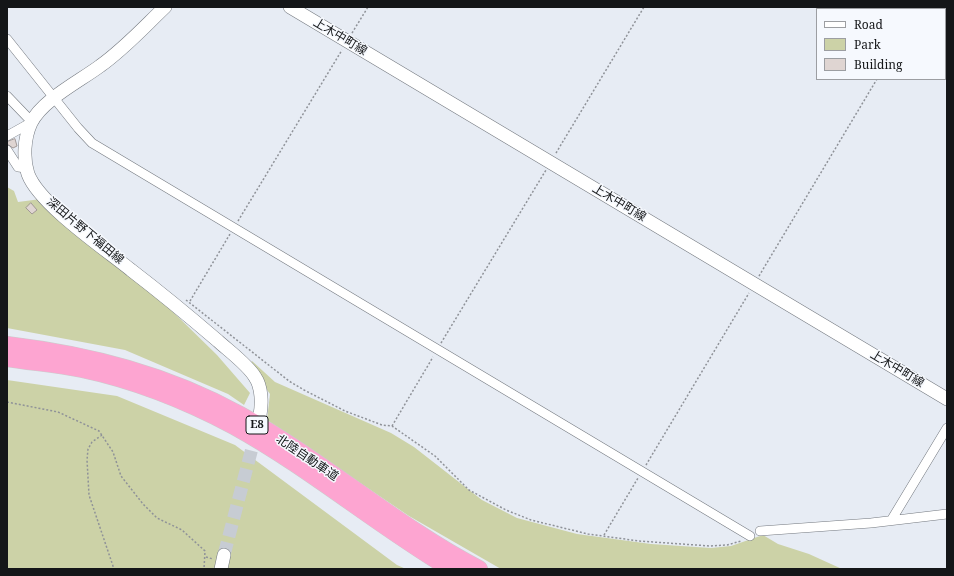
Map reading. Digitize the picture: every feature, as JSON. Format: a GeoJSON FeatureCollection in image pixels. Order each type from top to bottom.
{"type":"FeatureCollection","features":[{"type":"Feature","properties":{"kind":"highway","name":"北陸自動車道"},"geometry":{"type":"LineString","coordinates":[[7,345],[86,357],[162,379],[201,395],[240,415],[277,437],[401,523],[479,569]]}},
{"type":"Feature","properties":{"kind":"highway","name":"北陸自動車道"},"geometry":{"type":"LineString","coordinates":[[7,358],[83,369],[161,393],[197,408],[234,426],[268,447],[385,527],[451,569]]}},
{"type":"Feature","properties":{"kind":"main road","name":"深田片野下福田線"},"geometry":{"type":"LineString","coordinates":[[165,7],[101,66],[42,108],[32,122],[26,136],[28,175],[39,191],[72,223],[184,312],[233,355],[255,377],[260,390],[260,415]]}},
{"type":"Feature","properties":{"kind":"main road","name":"上木中町線"},"geometry":{"type":"LineString","coordinates":[[290,7],[947,399]]}},
{"type":"Feature","properties":{"kind":"main road"},"geometry":{"type":"LineString","coordinates":[[221,569],[224,555]]}},
{"type":"Feature","properties":{"kind":"street"},"geometry":{"type":"LineString","coordinates":[[7,39],[92,143],[750,536]]}},
{"type":"Feature","properties":{"kind":"street"},"geometry":{"type":"LineString","coordinates":[[7,96],[32,122],[7,136]]}},
{"type":"Feature","properties":{"kind":"street"},"geometry":{"type":"LineString","coordinates":[[7,150],[18,167],[27,168]]}},
{"type":"Feature","properties":{"kind":"street"},"geometry":{"type":"LineString","coordinates":[[892,520],[947,428]]}},
{"type":"Feature","properties":{"kind":"street"},"geometry":{"type":"LineString","coordinates":[[760,531],[871,523],[947,514]]}},
{"type":"Feature","properties":{"kind":"path"},"geometry":{"type":"LineString","coordinates":[[189,302],[368,7]]}},
{"type":"Feature","properties":{"kind":"path"},"geometry":{"type":"LineString","coordinates":[[392,426],[644,7]]}},
{"type":"Feature","properties":{"kind":"path"},"geometry":{"type":"LineString","coordinates":[[604,535],[876,80]]}},
{"type":"Feature","properties":{"kind":"path"},"geometry":{"type":"LineString","coordinates":[[183,299],[189,302],[264,362],[304,390],[346,411],[382,425],[392,426],[435,456],[469,490],[506,510],[531,520],[588,534],[639,541],[710,546],[727,545],[750,536]]}},
{"type":"Feature","properties":{"kind":"path"},"geometry":{"type":"LineString","coordinates":[[7,402],[58,412],[78,423],[95,428],[104,437],[113,452],[121,476],[136,495],[157,518],[182,530],[200,544],[205,551],[206,557],[204,569]]}},
{"type":"Feature","properties":{"kind":"path"},"geometry":{"type":"LineString","coordinates":[[102,435],[92,442],[88,449],[86,460],[89,495],[114,569]]}},
{"type":"Feature","properties":{"kind":"green space"},"geometry":{"type":"Polygon","coordinates":[[[7,187],[14,191],[18,202],[41,199],[169,308],[217,355],[250,393],[244,405],[228,394],[125,350],[7,328],[7,187]]]}},
{"type":"Feature","properties":{"kind":"green space"},"geometry":{"type":"Polygon","coordinates":[[[252,361],[275,382],[391,433],[414,447],[482,500],[517,518],[577,534],[651,544],[711,548],[731,546],[763,535],[778,544],[809,554],[842,569],[501,569],[409,516],[267,420],[270,394],[249,365],[252,361]]]}},
{"type":"Feature","properties":{"kind":"green space"},"geometry":{"type":"Polygon","coordinates":[[[7,380],[117,396],[235,445],[397,565],[406,569],[7,569],[7,380]]]}},
{"type":"Feature","properties":{"kind":"building"},"geometry":{"type":"Polygon","coordinates":[[[15,139],[17,146],[13,148],[7,144],[7,142],[15,139]]]}},
{"type":"Feature","properties":{"kind":"building"},"geometry":{"type":"Polygon","coordinates":[[[31,203],[37,210],[32,214],[26,208],[31,203]]]}},
{"type":"Feature","properties":{"kind":"tunnel"},"geometry":{"type":"LineString","coordinates":[[224,555],[257,429]]}}]}
